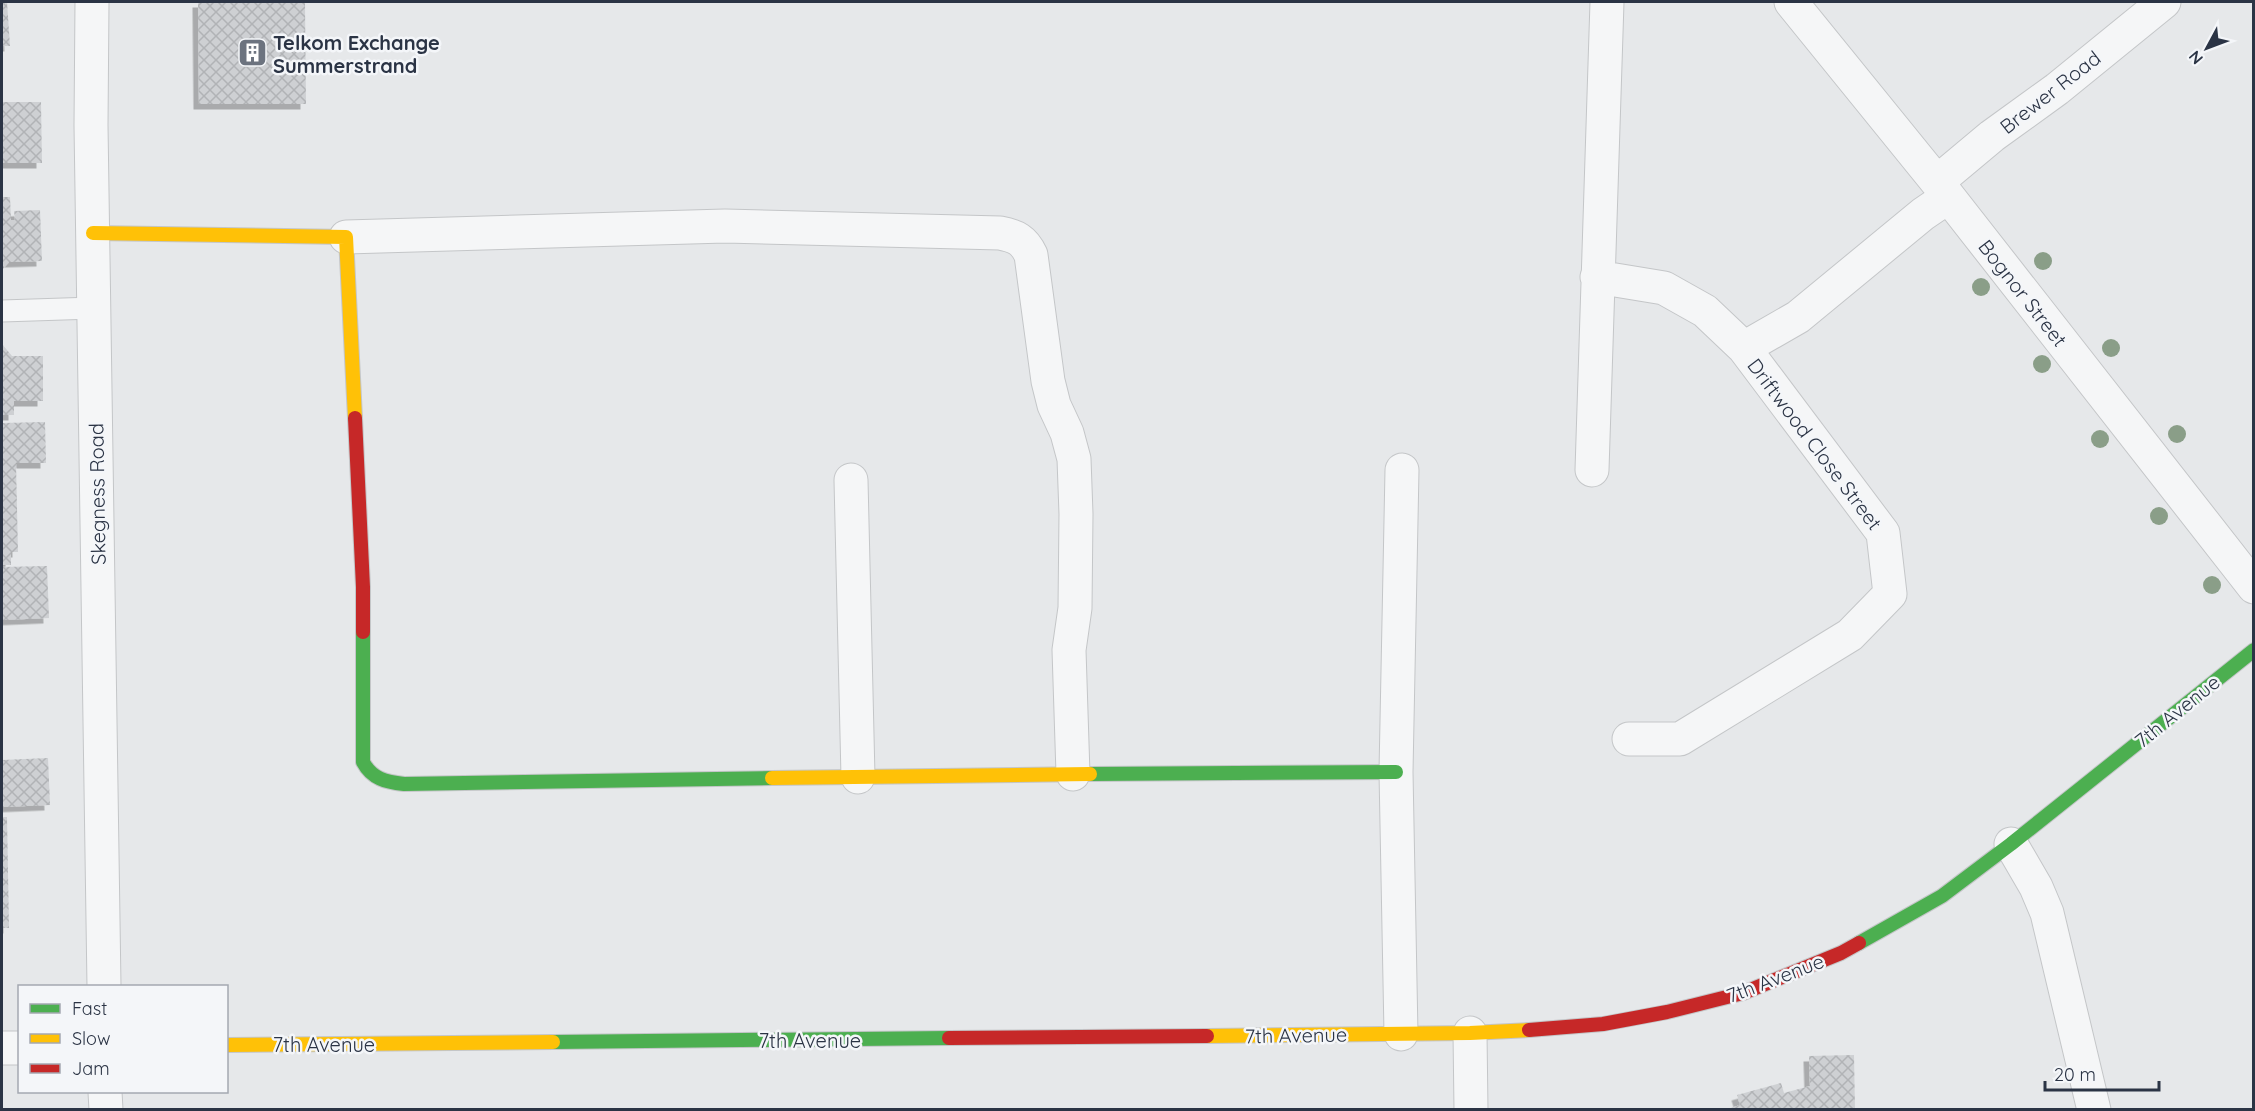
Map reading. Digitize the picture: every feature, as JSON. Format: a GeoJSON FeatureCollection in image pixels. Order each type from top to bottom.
{"type":"FeatureCollection","features":[{"type":"Feature","properties":{"kind":"street","name":"Skegness Road"},"geometry":{"type":"LineString","coordinates":[[92,2],[93,233],[104,985]]}},
{"type":"Feature","properties":{"kind":"street"},"geometry":{"type":"LineString","coordinates":[[1592,470],[1607,2]]}},
{"type":"Feature","properties":{"kind":"street","name":"Bognor Street"},"geometry":{"type":"LineString","coordinates":[[1791,2],[1942,189],[2253,587]]}},
{"type":"Feature","properties":{"kind":"street","name":"Brewer Road"},"geometry":{"type":"LineString","coordinates":[[1942,189],[1992,136],[2057,89],[2164,2]]}},
{"type":"Feature","properties":{"kind":"street","name":"Driftwood Close Street"},"geometry":{"type":"LineString","coordinates":[[1743,348],[1798,317],[1923,214],[1942,189]]}},
{"type":"Feature","properties":{"kind":"street"},"geometry":{"type":"LineString","coordinates":[[93,233],[346,237],[724,226],[1000,233],[1015,236],[1026,244],[1031,255],[1048,381],[1054,405],[1067,433],[1074,459],[1075,608],[1069,650],[1073,774]]}},
{"type":"Feature","properties":{"kind":"street"},"geometry":{"type":"LineString","coordinates":[[346,237],[363,587],[363,762],[367,771],[386,782],[404,784],[1073,774],[1396,772]]}},
{"type":"Feature","properties":{"kind":"street","name":"Driftwood Close Street"},"geometry":{"type":"LineString","coordinates":[[1597,277],[1664,288],[1705,311],[1743,348],[1883,533],[1890,594],[1850,635],[1680,739],[1629,739]]}},
{"type":"Feature","properties":{"kind":"street"},"geometry":{"type":"LineString","coordinates":[[1401,1034],[1396,772],[1402,470]]}},
{"type":"Feature","properties":{"kind":"street"},"geometry":{"type":"LineString","coordinates":[[851,480],[858,777]]}},
{"type":"Feature","properties":{"kind":"street","name":"7th Avenue"},"geometry":{"type":"LineString","coordinates":[[228,1045],[1470,1033],[1556,1029],[1602,1024],[1668,1012],[1743,993],[1840,953],[1942,896],[2011,844],[2253,650]]}},
{"type":"Feature","properties":{"kind":"street"},"geometry":{"type":"LineString","coordinates":[[2011,844],[2036,887],[2050,924],[2094,1110]]}},
{"type":"Feature","properties":{"kind":"street"},"geometry":{"type":"LineString","coordinates":[[1470,1033],[1471,1110]]}},
{"type":"Feature","properties":{"kind":"street"},"geometry":{"type":"LineString","coordinates":[[2,1048],[18,1048]]}},
{"type":"Feature","properties":{"kind":"street"},"geometry":{"type":"LineString","coordinates":[[105,1093],[106,1110]]}},
{"type":"Feature","properties":{"kind":"lane"},"geometry":{"type":"LineString","coordinates":[[2,311],[94,308]]}},
{"type":"Feature","properties":{"kind":"building"},"geometry":{"type":"Polygon","coordinates":[[[2,2],[7,2],[10,46],[2,46],[2,2]]]}},
{"type":"Feature","properties":{"kind":"building","name":"Telkom Exchange Summerstrand"},"geometry":{"type":"Polygon","coordinates":[[[198,2],[305,2],[306,104],[199,104],[198,2]]]}},
{"type":"Feature","properties":{"kind":"building"},"geometry":{"type":"Polygon","coordinates":[[[2,102],[41,102],[42,163],[2,163],[2,102]]]}},
{"type":"Feature","properties":{"kind":"building"},"geometry":{"type":"Polygon","coordinates":[[[2,197],[10,197],[11,220],[15,220],[14,211],[40,210],[42,261],[9,262],[2,270],[2,197]]]}},
{"type":"Feature","properties":{"kind":"building"},"geometry":{"type":"Polygon","coordinates":[[[2,344],[12,356],[43,356],[43,401],[14,401],[14,415],[2,415],[2,344]]]}},
{"type":"Feature","properties":{"kind":"building"},"geometry":{"type":"Polygon","coordinates":[[[45,422],[46,463],[16,463],[18,552],[11,552],[11,565],[2,565],[3,423],[45,422]]]}},
{"type":"Feature","properties":{"kind":"building"},"geometry":{"type":"Polygon","coordinates":[[[47,566],[49,618],[2,620],[2,567],[47,566]]]}},
{"type":"Feature","properties":{"kind":"building"},"geometry":{"type":"Polygon","coordinates":[[[48,758],[50,805],[2,807],[2,760],[48,758]]]}},
{"type":"Feature","properties":{"kind":"building"},"geometry":{"type":"Polygon","coordinates":[[[2,817],[7,817],[9,928],[2,928],[2,817]]]}},
{"type":"Feature","properties":{"kind":"building"},"geometry":{"type":"Polygon","coordinates":[[[1854,1055],[1855,1110],[1725,1110],[1740,1105],[1737,1095],[1781,1083],[1784,1093],[1810,1086],[1809,1056],[1854,1055]]]}},
{"type":"Feature","properties":{"kind":"traffic: fast"},"geometry":{"type":"LineString","coordinates":[[363,632],[363,762],[375,776],[385,781],[404,784],[772,778]]}},
{"type":"Feature","properties":{"kind":"traffic: fast"},"geometry":{"type":"LineString","coordinates":[[1859,943],[1942,896],[2011,844],[2254,650]]}},
{"type":"Feature","properties":{"kind":"traffic: fast"},"geometry":{"type":"LineString","coordinates":[[1090,774],[1396,772]]}},
{"type":"Feature","properties":{"kind":"traffic: fast"},"geometry":{"type":"LineString","coordinates":[[553,1042],[949,1038]]}},
{"type":"Feature","properties":{"kind":"traffic: slow"},"geometry":{"type":"LineString","coordinates":[[93,233],[346,237],[355,418]]}},
{"type":"Feature","properties":{"kind":"traffic: slow"},"geometry":{"type":"LineString","coordinates":[[772,778],[1090,774]]}},
{"type":"Feature","properties":{"kind":"traffic: slow"},"geometry":{"type":"LineString","coordinates":[[1207,1036],[1470,1033],[1529,1030]]}},
{"type":"Feature","properties":{"kind":"traffic: slow"},"geometry":{"type":"LineString","coordinates":[[228,1045],[553,1042]]}},
{"type":"Feature","properties":{"kind":"traffic: jam"},"geometry":{"type":"LineString","coordinates":[[355,418],[363,632]]}},
{"type":"Feature","properties":{"kind":"traffic: jam"},"geometry":{"type":"LineString","coordinates":[[1529,1030],[1603,1024],[1667,1012],[1743,993],[1841,953],[1859,943]]}},
{"type":"Feature","properties":{"kind":"traffic: jam"},"geometry":{"type":"LineString","coordinates":[[949,1038],[1207,1036]]}},
{"type":"Feature","properties":{"kind":"place","name":"Telkom Exchange Summerstrand"},"geometry":{"type":"Point","coordinates":[252,53]}}]}
